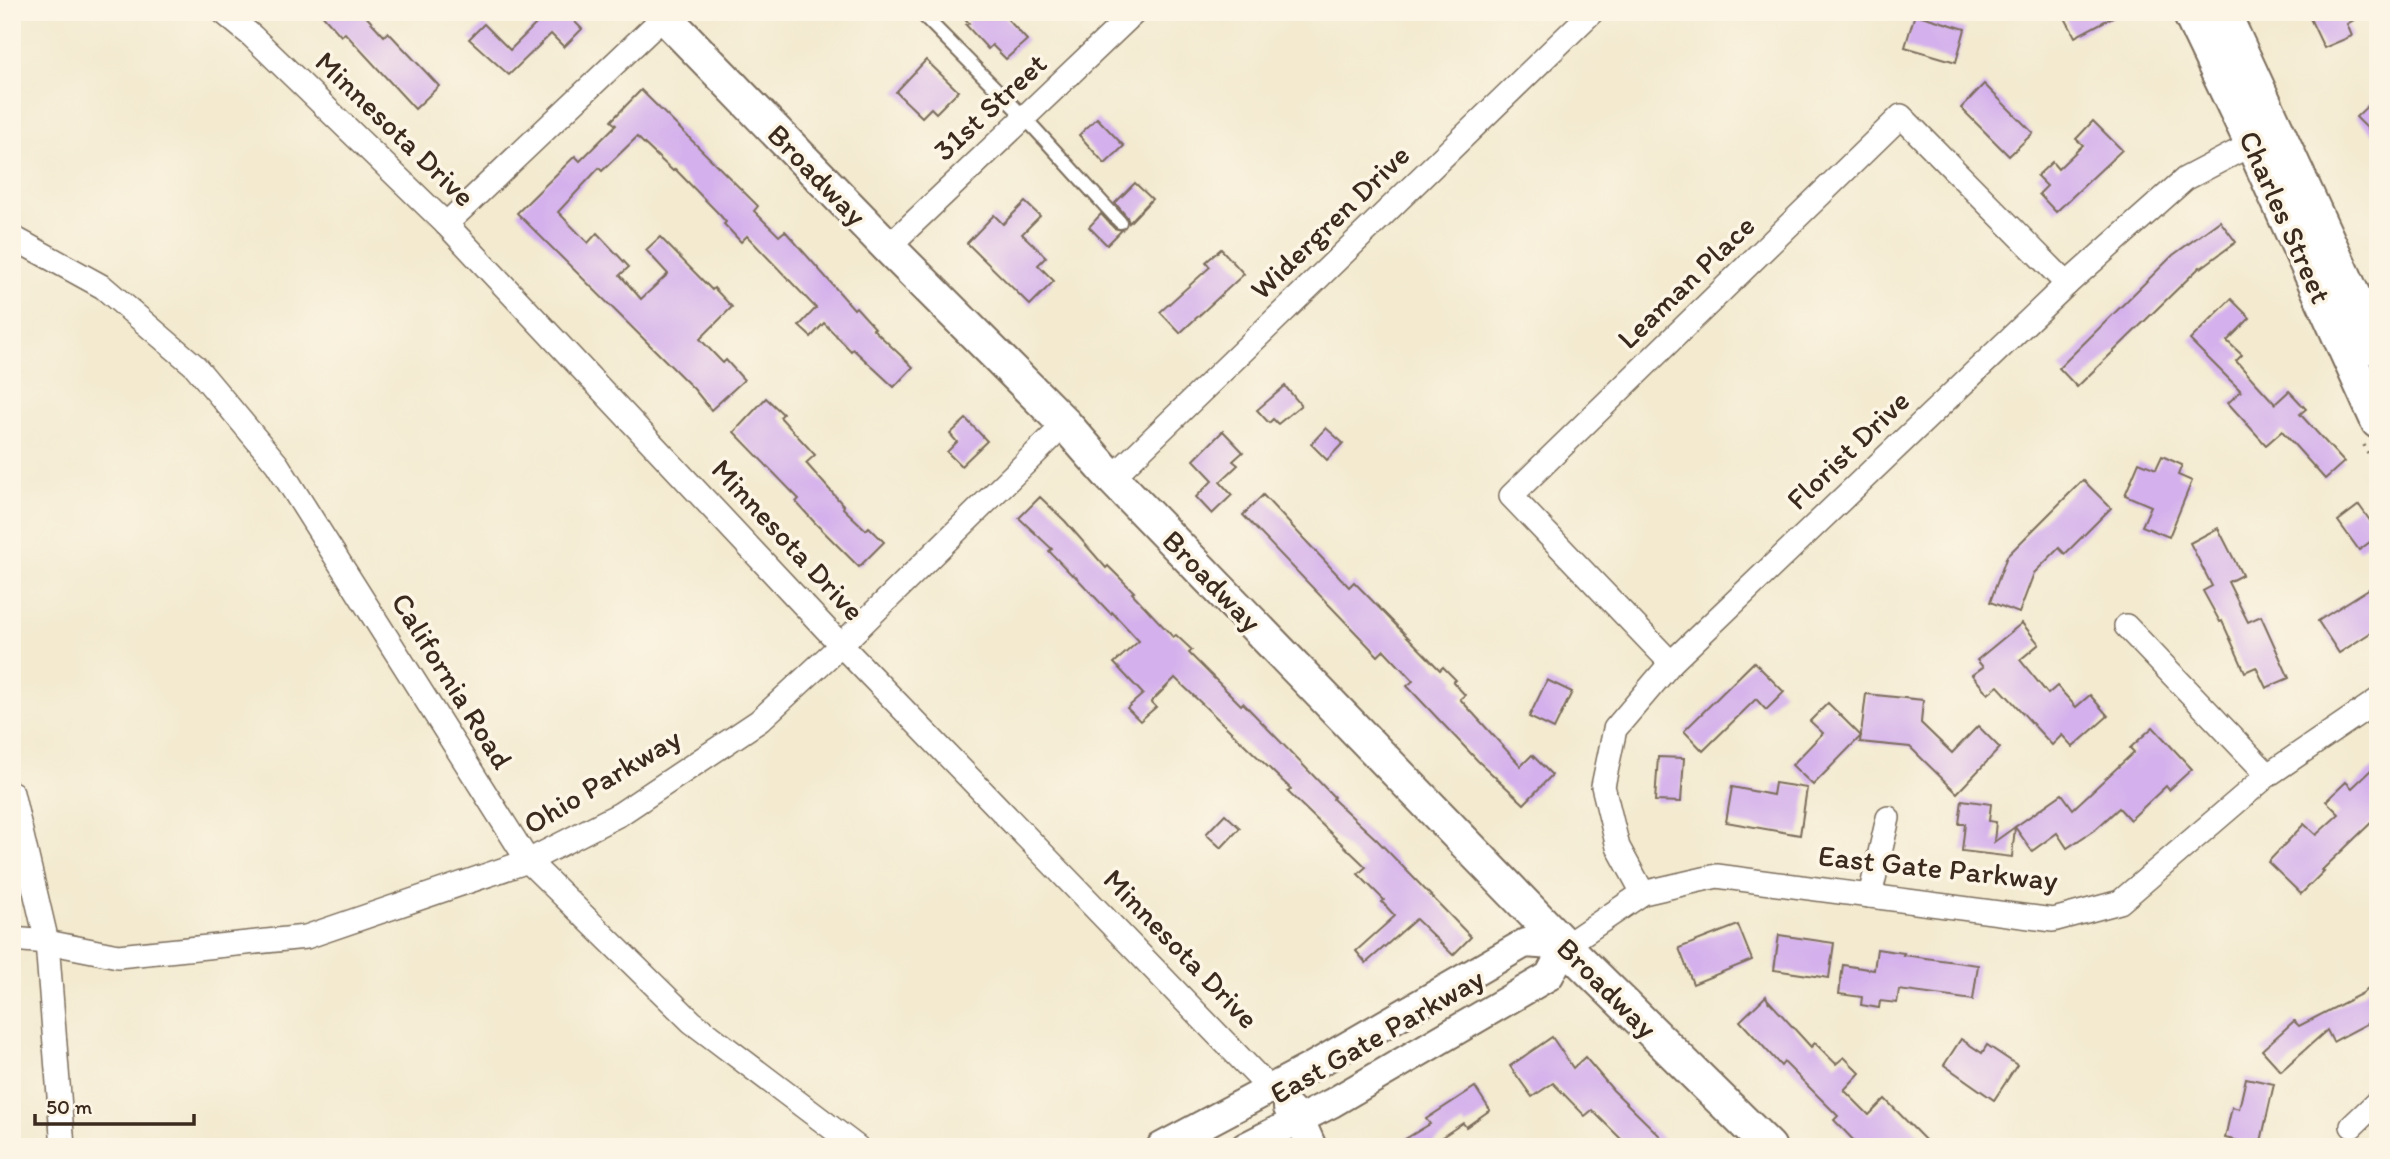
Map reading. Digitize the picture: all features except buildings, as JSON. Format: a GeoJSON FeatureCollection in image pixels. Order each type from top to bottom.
{"type":"FeatureCollection","features":[{"type":"Feature","properties":{"kind":"main road","name":"Charles Street"},"geometry":{"type":"LineString","coordinates":[[2189,12],[2264,137],[2378,349]]}},
{"type":"Feature","properties":{"kind":"main road","name":"Charles Street"},"geometry":{"type":"LineString","coordinates":[[2223,12],[2264,137],[2378,422]]}},
{"type":"Feature","properties":{"kind":"main road","name":"Broadway"},"geometry":{"type":"LineString","coordinates":[[664,14],[888,247],[1065,424],[1112,478],[1564,946],[1769,1147]]}},
{"type":"Feature","properties":{"kind":"street","name":"Minnesota Drive"},"geometry":{"type":"LineString","coordinates":[[222,12],[262,46],[446,225],[841,645],[1300,1120]]}},
{"type":"Feature","properties":{"kind":"street","name":"31st Street"},"geometry":{"type":"LineString","coordinates":[[888,247],[1135,12]]}},
{"type":"Feature","properties":{"kind":"street","name":"Widergren Drive"},"geometry":{"type":"LineString","coordinates":[[1112,478],[1592,12]]}},
{"type":"Feature","properties":{"kind":"street"},"geometry":{"type":"LineString","coordinates":[[446,225],[664,14]]}},
{"type":"Feature","properties":{"kind":"street","name":"Leaman Place"},"geometry":{"type":"LineString","coordinates":[[1671,663],[1511,496],[1902,116],[2067,284]]}},
{"type":"Feature","properties":{"kind":"street","name":"Florist Drive"},"geometry":{"type":"LineString","coordinates":[[1643,893],[1618,847],[1603,786],[1615,729],[1671,663],[2067,284],[2186,179],[2264,137]]}},
{"type":"Feature","properties":{"kind":"street","name":"California Road"},"geometry":{"type":"LineString","coordinates":[[12,237],[103,286],[195,366],[269,454],[528,861],[692,1022],[857,1147]]}},
{"type":"Feature","properties":{"kind":"street","name":"Ohio Parkway"},"geometry":{"type":"LineString","coordinates":[[12,939],[47,942],[118,956],[306,937],[528,861],[620,814],[759,721],[841,645],[1065,424]]}},
{"type":"Feature","properties":{"kind":"street"},"geometry":{"type":"LineString","coordinates":[[2126,626],[2268,775]]}},
{"type":"Feature","properties":{"kind":"street","name":"East Gate Parkway"},"geometry":{"type":"LineString","coordinates":[[1245,1147],[1300,1120],[1549,976],[1564,946],[1643,893],[1717,876],[2053,920],[2120,902],[2268,775],[2378,700]]}},
{"type":"Feature","properties":{"kind":"street"},"geometry":{"type":"LineString","coordinates":[[12,793],[47,942],[63,1147]]}},
{"type":"Feature","properties":{"kind":"street"},"geometry":{"type":"LineString","coordinates":[[1871,896],[1888,818]]}},
{"type":"Feature","properties":{"kind":"street","name":"East Gate Parkway"},"geometry":{"type":"LineString","coordinates":[[1161,1147],[1270,1089],[1525,943],[1564,946]]}},
{"type":"Feature","properties":{"kind":"street"},"geometry":{"type":"LineString","coordinates":[[2352,1126],[2378,1101]]}},
{"type":"Feature","properties":{"kind":"street"},"geometry":{"type":"LineString","coordinates":[[1300,1120],[1312,1147]]}},
{"type":"Feature","properties":{"kind":"lane"},"geometry":{"type":"LineString","coordinates":[[920,12],[1025,118],[1120,222]]}}]}
